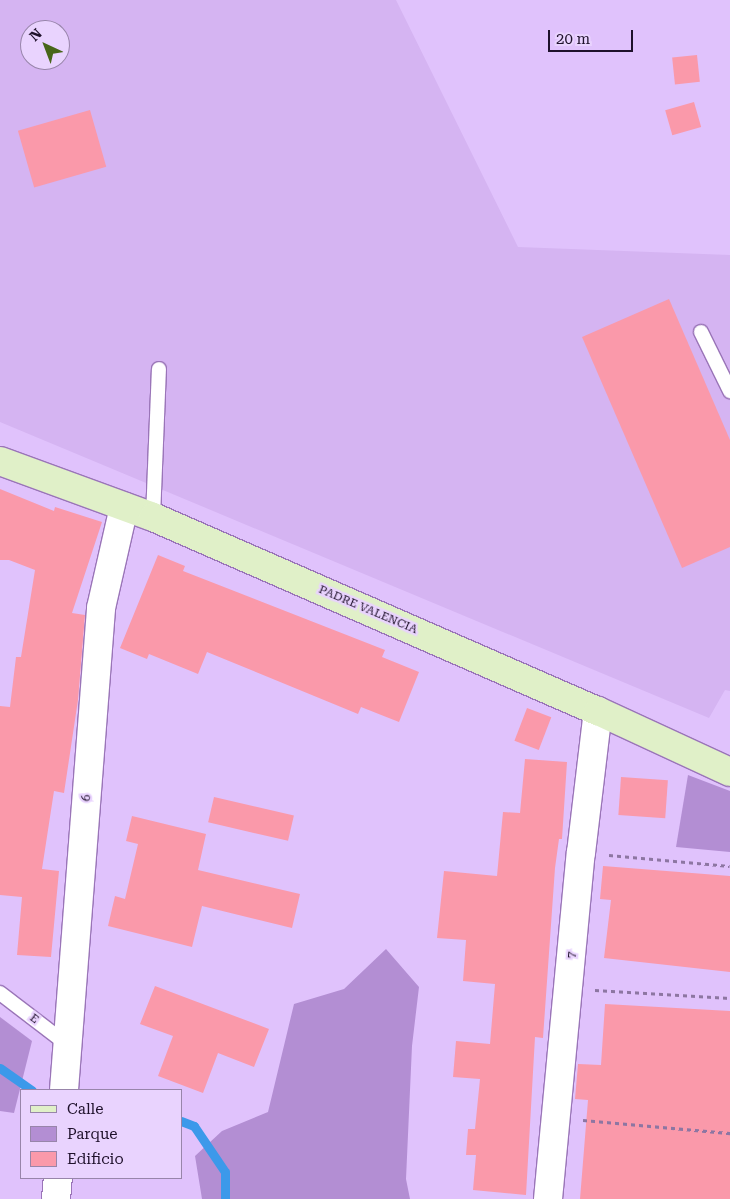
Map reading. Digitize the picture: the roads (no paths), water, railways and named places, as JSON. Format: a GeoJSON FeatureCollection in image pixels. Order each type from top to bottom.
{"type":"FeatureCollection","features":[{"type":"Feature","properties":{"kind":"street","name":"PADRE VALENCIA"},"geometry":{"type":"LineString","coordinates":[[0,461],[152,517],[598,710],[730,772]]}},
{"type":"Feature","properties":{"kind":"street","name":"6"},"geometry":{"type":"LineString","coordinates":[[64,1089],[101,608],[124,507]]}},
{"type":"Feature","properties":{"kind":"street","name":"7"},"geometry":{"type":"LineString","coordinates":[[548,1199],[581,853],[598,710]]}},
{"type":"Feature","properties":{"kind":"street"},"geometry":{"type":"LineString","coordinates":[[56,1199],[58,1179]]}},
{"type":"Feature","properties":{"kind":"lane"},"geometry":{"type":"LineString","coordinates":[[701,332],[730,391]]}},
{"type":"Feature","properties":{"kind":"lane"},"geometry":{"type":"LineString","coordinates":[[152,517],[159,369]]}},
{"type":"Feature","properties":{"kind":"lane","name":"E"},"geometry":{"type":"LineString","coordinates":[[0,994],[68,1045]]}},
{"type":"Feature","properties":{"kind":"waterway"},"geometry":{"type":"LineString","coordinates":[[0,1068],[31,1089]]}},
{"type":"Feature","properties":{"kind":"waterway"},"geometry":{"type":"LineString","coordinates":[[182,1121],[194,1126],[225,1172],[225,1199]]}}]}
